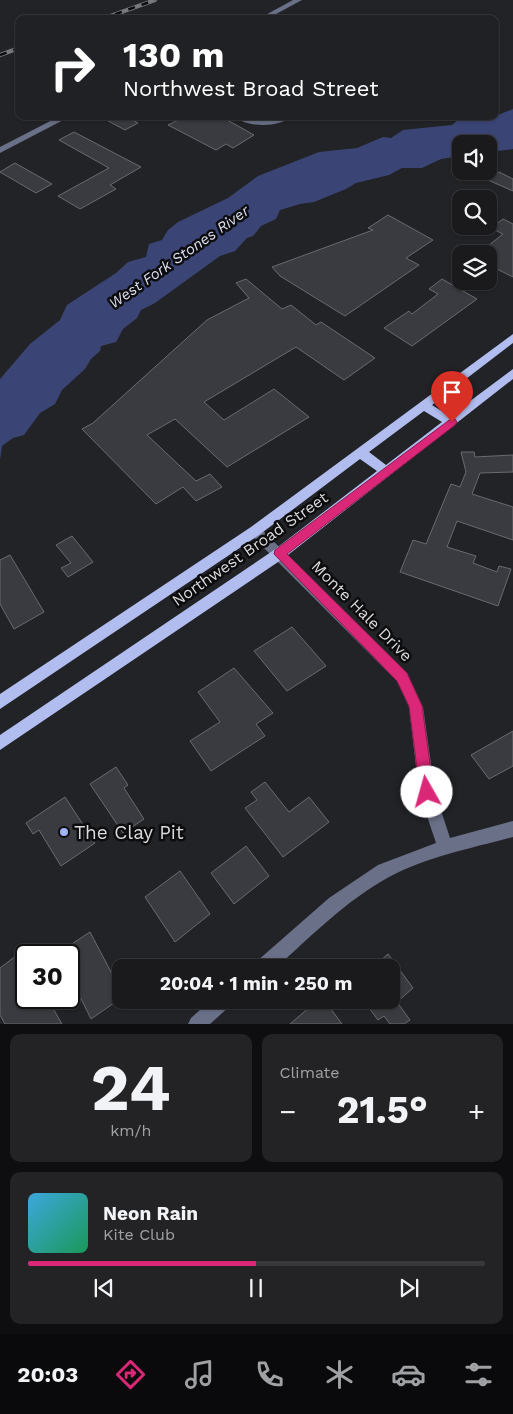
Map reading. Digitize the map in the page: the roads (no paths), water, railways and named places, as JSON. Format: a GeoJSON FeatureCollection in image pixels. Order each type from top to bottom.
{"type":"FeatureCollection","features":[{"type":"Feature","properties":{"kind":"main road","name":"Northwest Broad Street"},"geometry":{"type":"LineString","coordinates":[[0,702],[255,531],[513,338]]}},
{"type":"Feature","properties":{"kind":"main road","name":"Northwest Broad Street"},"geometry":{"type":"LineString","coordinates":[[0,743],[280,554],[513,373]]}},
{"type":"Feature","properties":{"kind":"main road"},"geometry":{"type":"LineString","coordinates":[[424,406],[452,422]]}},
{"type":"Feature","properties":{"kind":"main road"},"geometry":{"type":"LineString","coordinates":[[361,453],[387,472]]}},
{"type":"Feature","properties":{"kind":"street"},"geometry":{"type":"LineString","coordinates":[[269,15],[298,0]]}},
{"type":"Feature","properties":{"kind":"street"},"geometry":{"type":"LineString","coordinates":[[0,150],[59,120]]}},
{"type":"Feature","properties":{"kind":"street"},"geometry":{"type":"LineString","coordinates":[[248,120],[257,123],[281,120]]}},
{"type":"Feature","properties":{"kind":"street","name":"Monte Hale Drive"},"geometry":{"type":"LineString","coordinates":[[255,531],[402,677],[416,706],[427,792],[446,847]]}},
{"type":"Feature","properties":{"kind":"street"},"geometry":{"type":"LineString","coordinates":[[272,959],[335,904],[384,871],[446,847],[513,829]]}},
{"type":"Feature","properties":{"kind":"street"},"geometry":{"type":"LineString","coordinates":[[197,1024],[214,1009]]}},
{"type":"Feature","properties":{"kind":"water","name":"West Fork Stones River"},"geometry":{"type":"Polygon","coordinates":[[[513,109],[513,149],[497,151],[497,135],[452,135],[452,157],[441,159],[422,168],[402,168],[389,175],[356,183],[314,202],[280,210],[276,219],[261,226],[253,236],[247,238],[235,251],[220,256],[155,303],[141,310],[137,318],[123,329],[116,342],[101,346],[100,351],[91,359],[85,369],[62,390],[55,404],[40,413],[24,435],[13,438],[2,446],[0,460],[0,379],[30,344],[60,320],[67,305],[116,273],[128,262],[146,257],[149,244],[162,240],[168,230],[178,222],[228,198],[258,176],[319,152],[357,148],[383,137],[391,138],[403,130],[452,125],[458,120],[499,120],[499,114],[513,109]]]}},
{"type":"Feature","properties":{"kind":"railway"},"geometry":{"type":"LineString","coordinates":[[113,15],[155,0]]}},
{"type":"Feature","properties":{"kind":"railway"},"geometry":{"type":"LineString","coordinates":[[0,55],[15,49]]}},
{"type":"Feature","properties":{"kind":"place","name":"The Clay Pit"},"geometry":{"type":"Point","coordinates":[64,832]}}]}
